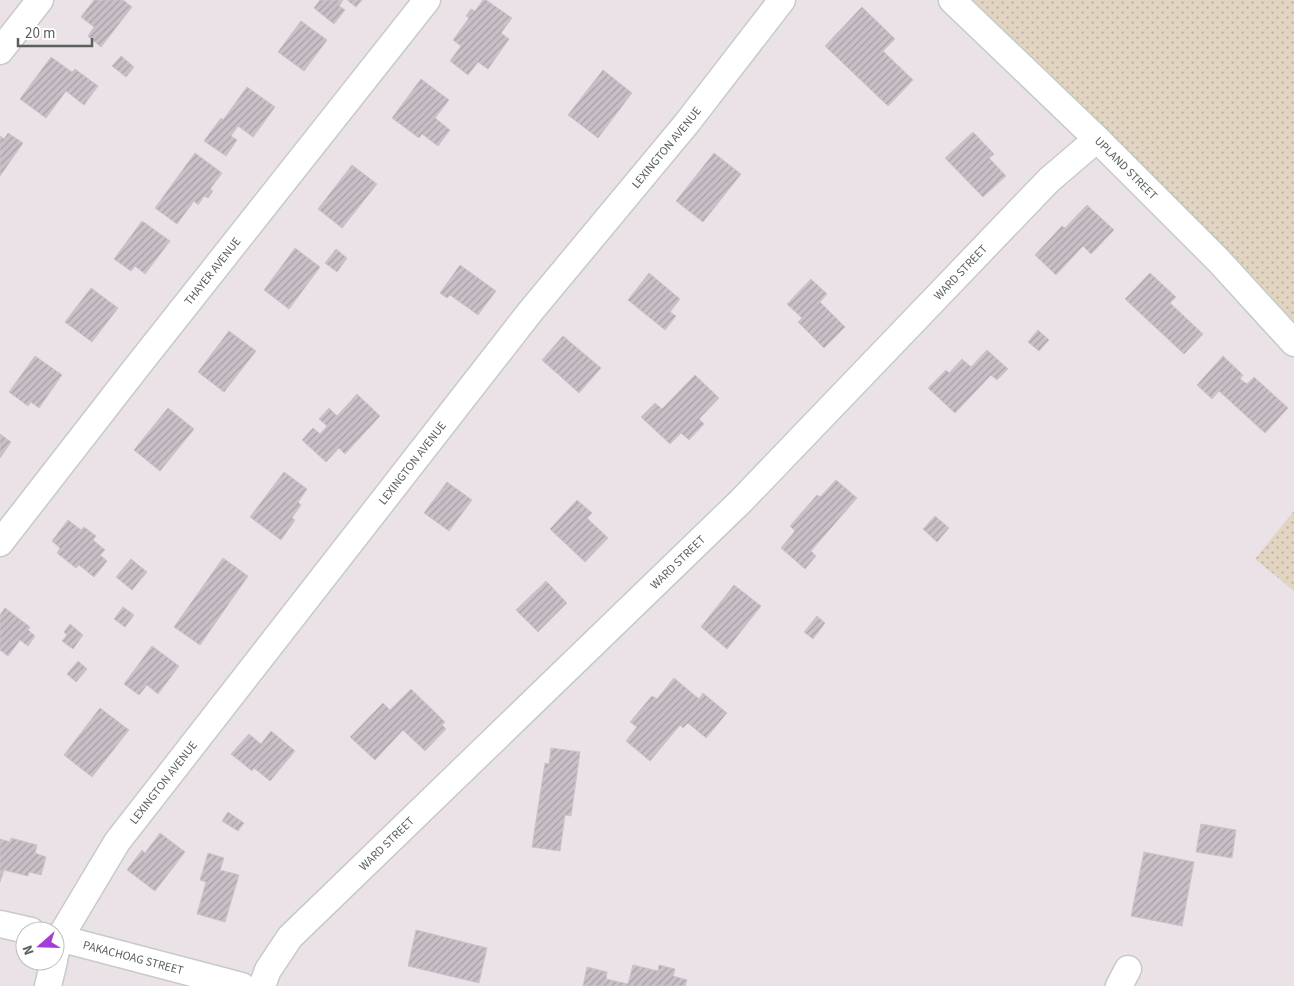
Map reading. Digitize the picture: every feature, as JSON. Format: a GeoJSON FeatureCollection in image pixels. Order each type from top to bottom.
{"type":"FeatureCollection","features":[{"type":"Feature","properties":{"kind":"street"},"geometry":{"type":"LineString","coordinates":[[0,51],[40,0]]}},
{"type":"Feature","properties":{"kind":"street","name":"THAYER AVENUE"},"geometry":{"type":"LineString","coordinates":[[0,543],[427,0]]}},
{"type":"Feature","properties":{"kind":"street","name":"LEXINGTON AVENUE"},"geometry":{"type":"LineString","coordinates":[[65,932],[117,842],[523,320],[687,123],[782,0]]}},
{"type":"Feature","properties":{"kind":"street","name":"UPLAND STREET"},"geometry":{"type":"LineString","coordinates":[[952,0],[1097,138],[1219,261],[1294,342]]}},
{"type":"Feature","properties":{"kind":"street","name":"WARD STREET"},"geometry":{"type":"LineString","coordinates":[[262,986],[268,970],[290,937],[741,501],[1049,180],[1097,138]]}},
{"type":"Feature","properties":{"kind":"street"},"geometry":{"type":"LineString","coordinates":[[0,924],[15,927]]}},
{"type":"Feature","properties":{"kind":"street","name":"PAKACHOAG STREET"},"geometry":{"type":"LineString","coordinates":[[65,950],[242,986]]}},
{"type":"Feature","properties":{"kind":"street","name":"LEXINGTON AVENUE"},"geometry":{"type":"LineString","coordinates":[[48,986],[51,971]]}},
{"type":"Feature","properties":{"kind":"shaded area"},"geometry":{"type":"Polygon","coordinates":[[[965,0],[1294,0],[1294,322],[1036,65],[965,0]]]}},
{"type":"Feature","properties":{"kind":"shaded area"},"geometry":{"type":"Polygon","coordinates":[[[1294,511],[1294,591],[1255,559],[1294,511]]]}},
{"type":"Feature","properties":{"kind":"building"},"geometry":{"type":"Polygon","coordinates":[[[94,0],[123,0],[132,7],[101,47],[88,36],[94,27],[81,17],[94,0]]]}},
{"type":"Feature","properties":{"kind":"building"},"geometry":{"type":"Polygon","coordinates":[[[320,0],[343,0],[339,6],[345,10],[334,24],[314,8],[320,0]]]}},
{"type":"Feature","properties":{"kind":"building"},"geometry":{"type":"Polygon","coordinates":[[[347,0],[362,0],[356,7],[347,0]]]}},
{"type":"Feature","properties":{"kind":"building"},"geometry":{"type":"Polygon","coordinates":[[[483,0],[486,0],[512,18],[501,33],[509,39],[488,69],[478,62],[468,75],[450,61],[461,46],[453,40],[469,18],[466,16],[471,9],[475,11],[483,0]]]}},
{"type":"Feature","properties":{"kind":"building"},"geometry":{"type":"Polygon","coordinates":[[[862,7],[895,39],[883,51],[913,80],[888,106],[825,46],[862,7]]]}},
{"type":"Feature","properties":{"kind":"building"},"geometry":{"type":"Polygon","coordinates":[[[301,21],[327,40],[304,71],[278,52],[301,21]]]}},
{"type":"Feature","properties":{"kind":"building"},"geometry":{"type":"Polygon","coordinates":[[[121,56],[134,67],[126,77],[112,66],[121,56]]]}},
{"type":"Feature","properties":{"kind":"building"},"geometry":{"type":"Polygon","coordinates":[[[51,57],[72,72],[75,69],[98,86],[84,105],[66,91],[46,118],[20,99],[51,57]]]}},
{"type":"Feature","properties":{"kind":"building"},"geometry":{"type":"Polygon","coordinates":[[[603,70],[632,93],[598,138],[568,115],[603,70]]]}},
{"type":"Feature","properties":{"kind":"building"},"geometry":{"type":"Polygon","coordinates":[[[421,79],[449,100],[435,118],[450,130],[438,146],[422,134],[419,138],[392,118],[421,79]]]}},
{"type":"Feature","properties":{"kind":"building"},"geometry":{"type":"Polygon","coordinates":[[[247,87],[275,107],[253,137],[238,126],[231,136],[237,140],[226,156],[204,141],[221,118],[223,120],[247,87]]]}},
{"type":"Feature","properties":{"kind":"building"},"geometry":{"type":"Polygon","coordinates":[[[973,132],[994,154],[989,158],[1006,176],[983,197],[945,158],[973,132]]]}},
{"type":"Feature","properties":{"kind":"building"},"geometry":{"type":"Polygon","coordinates":[[[8,133],[23,143],[0,176],[0,136],[4,139],[8,133]]]}},
{"type":"Feature","properties":{"kind":"building"},"geometry":{"type":"Polygon","coordinates":[[[195,153],[222,173],[210,189],[213,191],[208,198],[204,196],[198,205],[194,201],[177,224],[155,208],[195,153]]]}},
{"type":"Feature","properties":{"kind":"building"},"geometry":{"type":"Polygon","coordinates":[[[714,153],[741,174],[703,222],[676,201],[714,153]]]}},
{"type":"Feature","properties":{"kind":"building"},"geometry":{"type":"Polygon","coordinates":[[[352,165],[377,184],[342,228],[318,209],[352,165]]]}},
{"type":"Feature","properties":{"kind":"building"},"geometry":{"type":"Polygon","coordinates":[[[1087,205],[1114,230],[1091,254],[1083,246],[1056,275],[1035,255],[1062,226],[1065,228],[1087,205]]]}},
{"type":"Feature","properties":{"kind":"building"},"geometry":{"type":"Polygon","coordinates":[[[142,221],[170,241],[145,274],[135,266],[131,271],[114,259],[142,221]]]}},
{"type":"Feature","properties":{"kind":"building"},"geometry":{"type":"Polygon","coordinates":[[[295,248],[320,267],[289,309],[264,290],[295,248]]]}},
{"type":"Feature","properties":{"kind":"building"},"geometry":{"type":"Polygon","coordinates":[[[336,249],[347,258],[337,272],[325,263],[336,249]]]}},
{"type":"Feature","properties":{"kind":"building"},"geometry":{"type":"Polygon","coordinates":[[[460,265],[496,291],[478,315],[450,295],[447,298],[440,293],[460,265]]]}},
{"type":"Feature","properties":{"kind":"building"},"geometry":{"type":"Polygon","coordinates":[[[649,273],[680,299],[670,312],[676,316],[665,330],[628,300],[649,273]]]}},
{"type":"Feature","properties":{"kind":"building"},"geometry":{"type":"Polygon","coordinates":[[[1150,273],[1176,297],[1170,303],[1203,334],[1184,354],[1125,299],[1150,273]]]}},
{"type":"Feature","properties":{"kind":"building"},"geometry":{"type":"Polygon","coordinates":[[[811,279],[827,294],[820,302],[845,327],[824,348],[798,322],[802,318],[787,304],[811,279]]]}},
{"type":"Feature","properties":{"kind":"building"},"geometry":{"type":"Polygon","coordinates":[[[91,288],[118,308],[92,342],[65,322],[91,288]]]}},
{"type":"Feature","properties":{"kind":"building"},"geometry":{"type":"Polygon","coordinates":[[[1038,330],[1049,340],[1039,351],[1028,342],[1038,330]]]}},
{"type":"Feature","properties":{"kind":"building"},"geometry":{"type":"Polygon","coordinates":[[[229,331],[256,351],[224,392],[198,372],[229,331]]]}},
{"type":"Feature","properties":{"kind":"building"},"geometry":{"type":"Polygon","coordinates":[[[563,336],[601,368],[579,393],[542,360],[563,336]]]}},
{"type":"Feature","properties":{"kind":"building"},"geometry":{"type":"Polygon","coordinates":[[[987,350],[1008,369],[997,380],[991,375],[955,413],[928,388],[946,370],[949,373],[962,359],[971,367],[987,350]]]}},
{"type":"Feature","properties":{"kind":"building"},"geometry":{"type":"Polygon","coordinates":[[[35,356],[62,375],[39,408],[31,402],[28,406],[9,392],[35,356]]]}},
{"type":"Feature","properties":{"kind":"building"},"geometry":{"type":"Polygon","coordinates":[[[1223,356],[1243,375],[1240,379],[1247,384],[1254,377],[1288,408],[1265,433],[1219,391],[1212,399],[1197,385],[1223,356]]]}},
{"type":"Feature","properties":{"kind":"building"},"geometry":{"type":"Polygon","coordinates":[[[695,375],[719,398],[699,419],[704,424],[689,440],[681,433],[670,444],[641,417],[655,403],[662,409],[695,375]]]}},
{"type":"Feature","properties":{"kind":"building"},"geometry":{"type":"Polygon","coordinates":[[[357,394],[380,416],[345,454],[339,448],[326,462],[302,440],[313,428],[320,434],[327,426],[319,419],[329,408],[337,416],[357,394]]]}},
{"type":"Feature","properties":{"kind":"building"},"geometry":{"type":"Polygon","coordinates":[[[168,408],[194,429],[160,471],[134,450],[168,408]]]}},
{"type":"Feature","properties":{"kind":"building"},"geometry":{"type":"Polygon","coordinates":[[[0,434],[11,442],[0,458],[0,434]]]}},
{"type":"Feature","properties":{"kind":"building"},"geometry":{"type":"Polygon","coordinates":[[[284,472],[307,489],[298,502],[301,505],[292,518],[295,520],[281,540],[250,517],[284,472]]]}},
{"type":"Feature","properties":{"kind":"building"},"geometry":{"type":"Polygon","coordinates":[[[836,480],[857,498],[811,551],[816,556],[805,569],[781,548],[795,531],[790,526],[817,495],[820,497],[836,480]]]}},
{"type":"Feature","properties":{"kind":"building"},"geometry":{"type":"Polygon","coordinates":[[[447,482],[472,500],[449,531],[424,513],[447,482]]]}},
{"type":"Feature","properties":{"kind":"building"},"geometry":{"type":"Polygon","coordinates":[[[577,500],[592,513],[587,518],[608,538],[585,562],[550,529],[577,500]]]}},
{"type":"Feature","properties":{"kind":"building"},"geometry":{"type":"Polygon","coordinates":[[[935,516],[949,528],[937,542],[923,529],[935,516]]]}},
{"type":"Feature","properties":{"kind":"building"},"geometry":{"type":"Polygon","coordinates":[[[68,520],[81,530],[84,527],[96,536],[93,540],[105,550],[100,555],[107,561],[94,577],[79,565],[76,568],[57,553],[60,548],[52,541],[68,520]]]}},
{"type":"Feature","properties":{"kind":"building"},"geometry":{"type":"Polygon","coordinates":[[[223,558],[248,576],[200,645],[174,627],[223,558]]]}},
{"type":"Feature","properties":{"kind":"building"},"geometry":{"type":"Polygon","coordinates":[[[131,559],[147,572],[132,590],[116,577],[131,559]]]}},
{"type":"Feature","properties":{"kind":"building"},"geometry":{"type":"Polygon","coordinates":[[[546,581],[567,603],[538,632],[516,610],[546,581]]]}},
{"type":"Feature","properties":{"kind":"building"},"geometry":{"type":"Polygon","coordinates":[[[734,585],[761,606],[727,649],[701,627],[734,585]]]}},
{"type":"Feature","properties":{"kind":"building"},"geometry":{"type":"Polygon","coordinates":[[[123,607],[134,615],[125,627],[114,619],[123,607]]]}},
{"type":"Feature","properties":{"kind":"building"},"geometry":{"type":"Polygon","coordinates":[[[5,608],[30,627],[28,630],[35,636],[28,646],[20,640],[8,656],[0,650],[0,615],[5,608]]]}},
{"type":"Feature","properties":{"kind":"building"},"geometry":{"type":"Polygon","coordinates":[[[817,616],[825,623],[813,639],[804,632],[817,616]]]}},
{"type":"Feature","properties":{"kind":"building"},"geometry":{"type":"Polygon","coordinates":[[[70,624],[83,635],[73,649],[62,641],[67,635],[64,632],[70,624]]]}},
{"type":"Feature","properties":{"kind":"building"},"geometry":{"type":"Polygon","coordinates":[[[152,646],[179,666],[158,694],[147,685],[139,695],[124,684],[152,646]]]}},
{"type":"Feature","properties":{"kind":"building"},"geometry":{"type":"Polygon","coordinates":[[[78,661],[87,669],[76,682],[67,674],[78,661]]]}},
{"type":"Feature","properties":{"kind":"building"},"geometry":{"type":"Polygon","coordinates":[[[674,678],[699,699],[703,693],[727,713],[706,738],[688,723],[683,728],[680,725],[650,761],[626,741],[637,727],[630,722],[652,696],[657,699],[674,678]]]}},
{"type":"Feature","properties":{"kind":"building"},"geometry":{"type":"Polygon","coordinates":[[[411,689],[445,722],[442,725],[446,729],[425,751],[403,730],[375,760],[350,737],[383,703],[390,710],[411,689]]]}},
{"type":"Feature","properties":{"kind":"building"},"geometry":{"type":"Polygon","coordinates":[[[100,708],[129,730],[92,777],[64,755],[100,708]]]}},
{"type":"Feature","properties":{"kind":"building"},"geometry":{"type":"Polygon","coordinates":[[[271,731],[295,751],[270,781],[254,768],[252,771],[231,754],[249,734],[261,744],[271,731]]]}},
{"type":"Feature","properties":{"kind":"building"},"geometry":{"type":"Polygon","coordinates":[[[551,748],[580,752],[571,816],[565,815],[560,851],[532,847],[545,763],[549,764],[551,748]]]}},
{"type":"Feature","properties":{"kind":"building"},"geometry":{"type":"Polygon","coordinates":[[[228,812],[244,823],[238,831],[222,821],[228,812]]]}},
{"type":"Feature","properties":{"kind":"building"},"geometry":{"type":"Polygon","coordinates":[[[1201,824],[1236,830],[1232,858],[1196,852],[1201,824]]]}},
{"type":"Feature","properties":{"kind":"building"},"geometry":{"type":"Polygon","coordinates":[[[160,833],[185,852],[155,891],[127,870],[142,850],[145,853],[160,833]]]}},
{"type":"Feature","properties":{"kind":"building"},"geometry":{"type":"Polygon","coordinates":[[[11,838],[37,845],[35,853],[46,857],[41,875],[29,872],[28,876],[4,870],[0,882],[0,839],[10,842],[11,838]]]}},
{"type":"Feature","properties":{"kind":"building"},"geometry":{"type":"Polygon","coordinates":[[[1144,852],[1194,862],[1182,926],[1131,916],[1144,852]]]}},
{"type":"Feature","properties":{"kind":"building"},"geometry":{"type":"Polygon","coordinates":[[[208,853],[224,858],[220,870],[239,875],[225,922],[197,914],[206,882],[200,880],[208,853]]]}},
{"type":"Feature","properties":{"kind":"building"},"geometry":{"type":"Polygon","coordinates":[[[416,930],[487,948],[479,983],[408,966],[416,930]]]}},
{"type":"Feature","properties":{"kind":"building"},"geometry":{"type":"Polygon","coordinates":[[[633,965],[658,971],[659,965],[675,969],[673,976],[687,980],[685,986],[583,986],[587,967],[607,972],[606,979],[628,984],[633,965]]]}}]}
